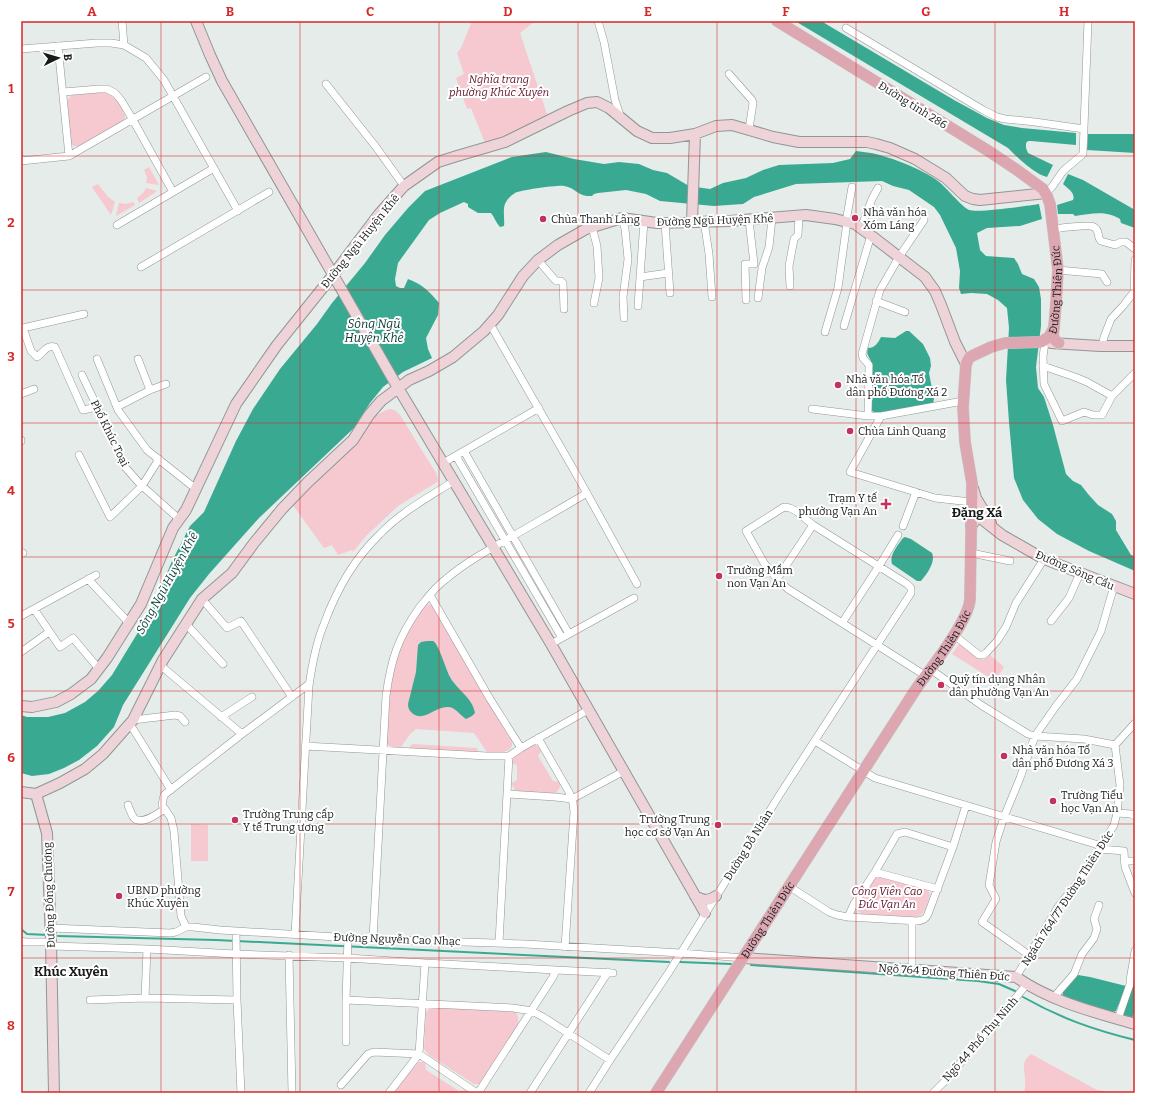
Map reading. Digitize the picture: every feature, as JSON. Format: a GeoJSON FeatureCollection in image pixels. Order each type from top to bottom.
{"type":"FeatureCollection","features":[{"type":"Feature","properties":{"kind":"main road","name":"Đường tỉnh 286"},"geometry":{"type":"LineString","coordinates":[[777,21],[987,150],[1046,192]]}},
{"type":"Feature","properties":{"kind":"main road","name":"Đường Thiên Đức"},"geometry":{"type":"LineString","coordinates":[[656,1093],[864,770],[967,614],[970,604],[972,483],[965,442],[963,401],[966,364],[969,358],[976,353],[997,345],[1005,343],[1043,342],[1049,337],[1054,327],[1058,270],[1053,229],[1046,192]]}},
{"type":"Feature","properties":{"kind":"main road"},"geometry":{"type":"LineString","coordinates":[[1054,327],[1054,338],[1056,342],[1060,343]]}},
{"type":"Feature","properties":{"kind":"street"},"geometry":{"type":"LineString","coordinates":[[122,21],[124,45]]}},
{"type":"Feature","properties":{"kind":"street"},"geometry":{"type":"LineString","coordinates":[[196,21],[216,68],[340,289],[494,547],[705,913]]}},
{"type":"Feature","properties":{"kind":"street"},"geometry":{"type":"LineString","coordinates":[[598,21],[604,42],[615,100],[622,118]]}},
{"type":"Feature","properties":{"kind":"street"},"geometry":{"type":"LineString","coordinates":[[1046,192],[1052,187],[1063,171],[1081,156],[1083,152],[1088,21]]}},
{"type":"Feature","properties":{"kind":"street"},"geometry":{"type":"LineString","coordinates":[[846,28],[997,117],[1084,131]]}},
{"type":"Feature","properties":{"kind":"street"},"geometry":{"type":"LineString","coordinates":[[21,50],[111,43],[124,45],[146,58],[174,96],[238,211]]}},
{"type":"Feature","properties":{"kind":"street"},"geometry":{"type":"LineString","coordinates":[[58,46],[69,156]]}},
{"type":"Feature","properties":{"kind":"street"},"geometry":{"type":"LineString","coordinates":[[729,74],[752,100],[753,103],[749,129]]}},
{"type":"Feature","properties":{"kind":"street"},"geometry":{"type":"LineString","coordinates":[[21,159],[21,161],[69,156],[206,77]]}},
{"type":"Feature","properties":{"kind":"street"},"geometry":{"type":"LineString","coordinates":[[326,84],[376,147],[404,186]]}},
{"type":"Feature","properties":{"kind":"street"},"geometry":{"type":"LineString","coordinates":[[63,92],[99,88],[107,89],[115,93],[133,120],[173,192]]}},
{"type":"Feature","properties":{"kind":"street","name":"Đường Ngũ Huyện Khê"},"geometry":{"type":"LineString","coordinates":[[21,706],[32,707],[56,702],[71,694],[91,679],[99,669],[141,604],[173,528],[186,510],[236,404],[277,345],[379,214],[404,186],[438,162],[505,142],[587,103],[597,102],[609,108],[637,132],[652,138],[670,138],[695,134],[716,126],[732,125],[773,137],[799,142],[867,142],[890,148],[914,159],[946,178],[965,196],[974,199],[980,200],[1046,192]]}},
{"type":"Feature","properties":{"kind":"street"},"geometry":{"type":"LineString","coordinates":[[692,219],[695,134]]}},
{"type":"Feature","properties":{"kind":"street"},"geometry":{"type":"LineString","coordinates":[[117,225],[214,168]]}},
{"type":"Feature","properties":{"kind":"street"},"geometry":{"type":"LineString","coordinates":[[825,332],[838,288],[852,187]]}},
{"type":"Feature","properties":{"kind":"street"},"geometry":{"type":"LineString","coordinates":[[861,228],[872,199],[878,188]]}},
{"type":"Feature","properties":{"kind":"street"},"geometry":{"type":"LineString","coordinates":[[140,267],[269,192]]}},
{"type":"Feature","properties":{"kind":"street","name":"Đường Ngũ Huyện Khê"},"geometry":{"type":"LineString","coordinates":[[36,794],[85,769],[103,754],[131,722],[160,665],[202,599],[232,572],[282,509],[306,484],[353,440],[369,415],[396,384],[429,371],[453,357],[484,331],[498,315],[522,276],[538,260],[558,245],[592,227],[622,218],[665,223],[692,219],[704,222],[806,215],[835,219],[855,224],[925,277],[935,291],[942,305],[955,342],[966,364]]}},
{"type":"Feature","properties":{"kind":"street"},"geometry":{"type":"LineString","coordinates":[[790,286],[789,266],[794,239],[798,236],[799,216]]}},
{"type":"Feature","properties":{"kind":"street"},"geometry":{"type":"LineString","coordinates":[[622,218],[625,229],[628,259],[623,297],[624,318]]}},
{"type":"Feature","properties":{"kind":"street"},"geometry":{"type":"LineString","coordinates":[[758,298],[762,268],[769,247],[772,218]]}},
{"type":"Feature","properties":{"kind":"street"},"geometry":{"type":"LineString","coordinates":[[746,300],[745,264],[754,264],[749,220]]}},
{"type":"Feature","properties":{"kind":"street"},"geometry":{"type":"LineString","coordinates":[[868,416],[869,365],[862,358],[862,354],[876,301],[880,290],[898,257],[924,220]]}},
{"type":"Feature","properties":{"kind":"street"},"geometry":{"type":"LineString","coordinates":[[638,306],[644,221]]}},
{"type":"Feature","properties":{"kind":"street"},"geometry":{"type":"LineString","coordinates":[[704,222],[709,254],[712,297]]}},
{"type":"Feature","properties":{"kind":"street"},"geometry":{"type":"LineString","coordinates":[[665,223],[670,293]]}},
{"type":"Feature","properties":{"kind":"street"},"geometry":{"type":"LineString","coordinates":[[1053,229],[1091,226],[1097,230],[1101,241],[1115,245],[1121,242],[1126,242],[1135,248]]}},
{"type":"Feature","properties":{"kind":"street"},"geometry":{"type":"LineString","coordinates":[[592,227],[597,246],[599,278],[594,303]]}},
{"type":"Feature","properties":{"kind":"street"},"geometry":{"type":"LineString","coordinates":[[844,326],[871,235]]}},
{"type":"Feature","properties":{"kind":"street"},"geometry":{"type":"LineString","coordinates":[[538,260],[555,280],[563,283],[564,309]]}},
{"type":"Feature","properties":{"kind":"street"},"geometry":{"type":"LineString","coordinates":[[1102,346],[1111,319],[1134,292],[1135,260]]}},
{"type":"Feature","properties":{"kind":"street"},"geometry":{"type":"LineString","coordinates":[[1058,270],[1102,274],[1107,282]]}},
{"type":"Feature","properties":{"kind":"street"},"geometry":{"type":"LineString","coordinates":[[640,277],[668,273]]}},
{"type":"Feature","properties":{"kind":"street"},"geometry":{"type":"LineString","coordinates":[[876,301],[905,312]]}},
{"type":"Feature","properties":{"kind":"street"},"geometry":{"type":"LineString","coordinates":[[84,314],[22,329],[32,351],[37,357],[48,347],[55,347],[83,410],[97,407]]}},
{"type":"Feature","properties":{"kind":"street"},"geometry":{"type":"LineString","coordinates":[[490,324],[539,408],[637,584]]}},
{"type":"Feature","properties":{"kind":"street"},"geometry":{"type":"LineString","coordinates":[[1135,346],[1102,346],[1043,342],[1044,384],[1062,421],[1084,412],[1093,415],[1102,415],[1112,396],[1135,373]]}},
{"type":"Feature","properties":{"kind":"street"},"geometry":{"type":"LineString","coordinates":[[97,359],[118,410],[147,450],[196,489]]}},
{"type":"Feature","properties":{"kind":"street"},"geometry":{"type":"LineString","coordinates":[[138,359],[150,390]]}},
{"type":"Feature","properties":{"kind":"street"},"geometry":{"type":"LineString","coordinates":[[1043,366],[1075,377],[1112,396]]}},
{"type":"Feature","properties":{"kind":"street","name":"Phố Khúc Toại"},"geometry":{"type":"LineString","coordinates":[[82,375],[124,467],[142,486],[179,519]]}},
{"type":"Feature","properties":{"kind":"street"},"geometry":{"type":"LineString","coordinates":[[117,406],[166,384]]}},
{"type":"Feature","properties":{"kind":"street"},"geometry":{"type":"LineString","coordinates":[[21,394],[34,389]]}},
{"type":"Feature","properties":{"kind":"street"},"geometry":{"type":"LineString","coordinates":[[812,409],[868,416],[881,416],[963,401]]}},
{"type":"Feature","properties":{"kind":"street"},"geometry":{"type":"LineString","coordinates":[[443,463],[539,408]]}},
{"type":"Feature","properties":{"kind":"street"},"geometry":{"type":"LineString","coordinates":[[881,416],[850,472],[935,498],[971,502]]}},
{"type":"Feature","properties":{"kind":"street"},"geometry":{"type":"LineString","coordinates":[[464,451],[569,634]]}},
{"type":"Feature","properties":{"kind":"street"},"geometry":{"type":"LineString","coordinates":[[79,455],[110,517],[142,486],[159,459]]}},
{"type":"Feature","properties":{"kind":"street"},"geometry":{"type":"LineString","coordinates":[[456,456],[562,638]]}},
{"type":"Feature","properties":{"kind":"street"},"geometry":{"type":"LineString","coordinates":[[295,934],[309,684],[314,657],[324,624],[338,593],[354,565],[370,543],[390,524],[411,508],[454,481]]}},
{"type":"Feature","properties":{"kind":"street","name":"Đường Sông Cầu"},"geometry":{"type":"LineString","coordinates":[[972,483],[976,498],[996,530]]}},
{"type":"Feature","properties":{"kind":"street"},"geometry":{"type":"LineString","coordinates":[[903,526],[916,492]]}},
{"type":"Feature","properties":{"kind":"street"},"geometry":{"type":"LineString","coordinates":[[373,939],[386,696],[392,661],[401,636],[408,624],[430,595],[445,579],[505,540],[587,493]]}},
{"type":"Feature","properties":{"kind":"street"},"geometry":{"type":"LineString","coordinates":[[879,566],[813,525],[796,511],[787,507],[784,507],[746,531],[764,563],[777,579],[788,589],[877,646],[928,672],[1028,734],[1035,736],[1084,739],[1115,745],[1135,723]]}},
{"type":"Feature","properties":{"kind":"street","name":"Đường Sông Cầu"},"geometry":{"type":"LineString","coordinates":[[971,526],[975,520],[979,518],[985,520],[1002,535],[1044,559],[1135,594]]}},
{"type":"Feature","properties":{"kind":"street"},"geometry":{"type":"LineString","coordinates":[[777,579],[813,525]]}},
{"type":"Feature","properties":{"kind":"street"},"geometry":{"type":"LineString","coordinates":[[842,623],[898,535]]}},
{"type":"Feature","properties":{"kind":"street"},"geometry":{"type":"LineString","coordinates":[[970,553],[1010,561]]}},
{"type":"Feature","properties":{"kind":"street"},"geometry":{"type":"LineString","coordinates":[[954,635],[980,655],[986,653],[1006,627],[1016,603],[1044,559]]}},
{"type":"Feature","properties":{"kind":"street","name":"Đường Đỗ Nhân"},"geometry":{"type":"LineString","coordinates":[[589,1093],[681,953],[782,791],[911,593],[912,590],[907,584],[879,566]]}},
{"type":"Feature","properties":{"kind":"street"},"geometry":{"type":"LineString","coordinates":[[1051,621],[1069,598],[1080,573]]}},
{"type":"Feature","properties":{"kind":"street"},"geometry":{"type":"LineString","coordinates":[[21,616],[96,574]]}},
{"type":"Feature","properties":{"kind":"street"},"geometry":{"type":"LineString","coordinates":[[88,579],[129,623]]}},
{"type":"Feature","properties":{"kind":"street"},"geometry":{"type":"LineString","coordinates":[[1029,955],[982,922],[996,898],[989,885],[996,842],[1004,816],[1035,736],[1076,679],[1101,631],[1114,586]]}},
{"type":"Feature","properties":{"kind":"street"},"geometry":{"type":"LineString","coordinates":[[430,595],[490,699],[521,748]]}},
{"type":"Feature","properties":{"kind":"street"},"geometry":{"type":"LineString","coordinates":[[550,644],[634,598]]}},
{"type":"Feature","properties":{"kind":"street"},"geometry":{"type":"LineString","coordinates":[[202,599],[227,628],[241,621],[292,697]]}},
{"type":"Feature","properties":{"kind":"street"},"geometry":{"type":"LineString","coordinates":[[34,609],[60,647],[73,638],[99,669]]}},
{"type":"Feature","properties":{"kind":"street"},"geometry":{"type":"LineString","coordinates":[[186,624],[223,664]]}},
{"type":"Feature","properties":{"kind":"street"},"geometry":{"type":"LineString","coordinates":[[21,652],[49,632]]}},
{"type":"Feature","properties":{"kind":"street"},"geometry":{"type":"LineString","coordinates":[[160,665],[242,734]]}},
{"type":"Feature","properties":{"kind":"street"},"geometry":{"type":"LineString","coordinates":[[186,927],[182,916],[174,832],[171,818],[162,805],[164,795],[309,684]]}},
{"type":"Feature","properties":{"kind":"street"},"geometry":{"type":"LineString","coordinates":[[221,717],[252,697]]}},
{"type":"Feature","properties":{"kind":"street"},"geometry":{"type":"LineString","coordinates":[[305,746],[509,756],[588,710]]}},
{"type":"Feature","properties":{"kind":"street"},"geometry":{"type":"LineString","coordinates":[[171,790],[131,722],[175,715],[180,716],[185,722]]}},
{"type":"Feature","properties":{"kind":"street"},"geometry":{"type":"LineString","coordinates":[[538,738],[569,792],[572,799],[574,812],[565,947]]}},
{"type":"Feature","properties":{"kind":"street"},"geometry":{"type":"LineString","coordinates":[[815,741],[864,770],[871,776],[882,780],[1004,816],[1101,847],[1124,851],[1125,867],[1135,893]]}},
{"type":"Feature","properties":{"kind":"street","name":"Ngách 764/77 Đường Thiên Đức"},"geometry":{"type":"LineString","coordinates":[[1016,977],[1058,907],[1088,869],[1114,825],[1120,785],[1115,745]]}},
{"type":"Feature","properties":{"kind":"street"},"geometry":{"type":"LineString","coordinates":[[499,943],[509,756]]}},
{"type":"Feature","properties":{"kind":"street"},"geometry":{"type":"LineString","coordinates":[[507,794],[572,799],[624,771]]}},
{"type":"Feature","properties":{"kind":"street"},"geometry":{"type":"LineString","coordinates":[[21,792],[36,794]]}},
{"type":"Feature","properties":{"kind":"street","name":"Đường Đồng Chương"},"geometry":{"type":"LineString","coordinates":[[36,794],[47,833],[54,1093]]}},
{"type":"Feature","properties":{"kind":"street"},"geometry":{"type":"LineString","coordinates":[[790,887],[829,912],[837,915],[848,917],[923,921],[926,918],[938,889],[966,805]]}},
{"type":"Feature","properties":{"kind":"street"},"geometry":{"type":"LineString","coordinates":[[128,806],[134,818],[138,820],[148,819],[165,809]]}},
{"type":"Feature","properties":{"kind":"street"},"geometry":{"type":"LineString","coordinates":[[1117,813],[1131,814],[1135,816]]}},
{"type":"Feature","properties":{"kind":"street"},"geometry":{"type":"LineString","coordinates":[[848,917],[854,904],[875,872],[895,836],[905,832],[953,847]]}},
{"type":"Feature","properties":{"kind":"street"},"geometry":{"type":"LineString","coordinates":[[1124,862],[1135,861]]}},
{"type":"Feature","properties":{"kind":"street"},"geometry":{"type":"LineString","coordinates":[[875,872],[938,889]]}},
{"type":"Feature","properties":{"kind":"street"},"geometry":{"type":"LineString","coordinates":[[695,896],[706,900],[716,896]]}},
{"type":"Feature","properties":{"kind":"street"},"geometry":{"type":"LineString","coordinates":[[1053,998],[1074,974],[1082,954],[1094,938],[1098,929],[1094,919],[1099,905]]}},
{"type":"Feature","properties":{"kind":"street"},"geometry":{"type":"LineString","coordinates":[[912,921],[912,970]]}},
{"type":"Feature","properties":{"kind":"street","name":"Đường Nguyễn Cao Nhạc"},"geometry":{"type":"LineString","coordinates":[[51,938],[170,933],[186,927],[236,933],[295,934],[348,940],[373,939],[499,943],[744,958]]}},
{"type":"Feature","properties":{"kind":"street"},"geometry":{"type":"LineString","coordinates":[[236,933],[241,1093]]}},
{"type":"Feature","properties":{"kind":"street"},"geometry":{"type":"LineString","coordinates":[[21,941],[25,942],[51,938],[147,949],[347,956],[425,963],[611,972],[571,1034],[530,1093]]}},
{"type":"Feature","properties":{"kind":"street"},"geometry":{"type":"LineString","coordinates":[[346,1042],[348,940]]}},
{"type":"Feature","properties":{"kind":"street"},"geometry":{"type":"LineString","coordinates":[[145,998],[147,949]]}},
{"type":"Feature","properties":{"kind":"street"},"geometry":{"type":"LineString","coordinates":[[1118,1019],[1132,979],[1135,951]]}},
{"type":"Feature","properties":{"kind":"street"},"geometry":{"type":"LineString","coordinates":[[289,955],[292,1093]]}},
{"type":"Feature","properties":{"kind":"street","name":"Ngõ 764 Đường Thiên Đức"},"geometry":{"type":"LineString","coordinates":[[744,958],[1016,977],[1053,998],[1135,1024]]}},
{"type":"Feature","properties":{"kind":"street"},"geometry":{"type":"LineString","coordinates":[[389,1093],[419,1054],[425,963]]}},
{"type":"Feature","properties":{"kind":"street"},"geometry":{"type":"LineString","coordinates":[[341,1085],[368,1054],[374,1052],[419,1054],[477,1093],[532,1011],[556,970]]}},
{"type":"Feature","properties":{"kind":"street","name":"Ngõ 44 Phố Thụ Ninh"},"geometry":{"type":"LineString","coordinates":[[933,1093],[1000,1017],[1026,984]]}},
{"type":"Feature","properties":{"kind":"street"},"geometry":{"type":"LineString","coordinates":[[90,1000],[145,998],[237,1000]]}},
{"type":"Feature","properties":{"kind":"street"},"geometry":{"type":"LineString","coordinates":[[346,1000],[513,1008],[532,1011],[571,1034],[610,1060]]}},
{"type":"Feature","properties":{"kind":"street"},"geometry":{"type":"LineString","coordinates":[[536,1093],[571,1034]]}},
{"type":"Feature","properties":{"kind":"green space","name":"Nghĩa trang phường Khúc Xuyên"},"geometry":{"type":"Polygon","coordinates":[[[472,21],[535,21],[520,33],[548,117],[521,130],[485,143],[471,108],[467,109],[456,78],[464,74],[457,53],[461,48],[472,21]]]}},
{"type":"Feature","properties":{"kind":"green space"},"geometry":{"type":"Polygon","coordinates":[[[100,92],[109,94],[114,98],[123,111],[125,116],[124,119],[122,122],[79,146],[73,146],[70,141],[67,103],[69,98],[72,95],[100,92]]]}},
{"type":"Feature","properties":{"kind":"green space"},"geometry":{"type":"Polygon","coordinates":[[[149,167],[159,185],[146,183],[147,177],[144,170],[149,167]]]}},
{"type":"Feature","properties":{"kind":"green space"},"geometry":{"type":"Polygon","coordinates":[[[98,184],[108,197],[115,202],[111,215],[92,187],[98,184]]]}},
{"type":"Feature","properties":{"kind":"green space"},"geometry":{"type":"Polygon","coordinates":[[[146,188],[157,191],[139,203],[137,198],[146,188]]]}},
{"type":"Feature","properties":{"kind":"green space"},"geometry":{"type":"Polygon","coordinates":[[[133,202],[135,205],[116,216],[119,203],[126,204],[133,202]]]}},
{"type":"Feature","properties":{"kind":"green space"},"geometry":{"type":"Polygon","coordinates":[[[391,409],[400,415],[436,473],[438,480],[398,506],[366,536],[353,552],[352,550],[338,555],[332,545],[324,548],[292,504],[355,443],[377,415],[391,409]]]}},
{"type":"Feature","properties":{"kind":"green space"},"geometry":{"type":"Polygon","coordinates":[[[427,604],[432,605],[441,618],[512,742],[510,749],[498,753],[487,752],[474,733],[416,729],[410,734],[401,747],[397,748],[387,744],[391,684],[398,654],[410,626],[427,604]]]}},
{"type":"Feature","properties":{"kind":"green space"},"geometry":{"type":"Polygon","coordinates":[[[959,644],[983,660],[990,655],[1004,667],[995,681],[952,654],[959,644]]]}},
{"type":"Feature","properties":{"kind":"green space"},"geometry":{"type":"Polygon","coordinates":[[[412,744],[477,748],[478,752],[409,748],[412,744]]]}},
{"type":"Feature","properties":{"kind":"green space"},"geometry":{"type":"Polygon","coordinates":[[[536,745],[541,751],[538,756],[553,781],[560,782],[560,787],[556,793],[522,792],[515,790],[512,785],[512,783],[517,780],[517,765],[512,763],[514,756],[536,745]]]}},
{"type":"Feature","properties":{"kind":"green space"},"geometry":{"type":"Polygon","coordinates":[[[191,824],[208,825],[208,861],[191,861],[191,824]]]}},
{"type":"Feature","properties":{"kind":"green space","name":"Công Viên Cao Đức Vạn An"},"geometry":{"type":"Polygon","coordinates":[[[876,876],[882,876],[928,890],[930,895],[925,910],[922,914],[916,917],[862,914],[858,911],[857,906],[876,876]]]}},
{"type":"Feature","properties":{"kind":"green space"},"geometry":{"type":"Polygon","coordinates":[[[430,1007],[515,1012],[517,1015],[517,1027],[480,1084],[474,1084],[429,1055],[424,1049],[426,1013],[430,1007]]]}},
{"type":"Feature","properties":{"kind":"green space"},"geometry":{"type":"Polygon","coordinates":[[[1031,1054],[1097,1090],[1106,1091],[1106,1093],[1025,1093],[1024,1063],[1031,1054]]]}},
{"type":"Feature","properties":{"kind":"green space"},"geometry":{"type":"Polygon","coordinates":[[[419,1062],[425,1062],[426,1070],[459,1091],[466,1090],[468,1093],[393,1093],[419,1062]]]}},
{"type":"Feature","properties":{"kind":"water"},"geometry":{"type":"Polygon","coordinates":[[[795,21],[821,21],[987,118],[1004,125],[1076,133],[1076,145],[1028,141],[1026,143],[1026,148],[1028,153],[1053,165],[1047,177],[1037,173],[1008,148],[795,21]]]}},
{"type":"Feature","properties":{"kind":"water"},"geometry":{"type":"Polygon","coordinates":[[[1088,134],[1135,134],[1135,153],[1087,150],[1088,134]]]}},
{"type":"Feature","properties":{"kind":"water","name":"Sông Ngũ Huyện Khê"},"geometry":{"type":"Polygon","coordinates":[[[856,151],[888,157],[924,172],[938,181],[969,210],[992,210],[1039,204],[1042,219],[1020,226],[987,228],[977,233],[980,250],[986,256],[1014,258],[1022,274],[1034,279],[1039,287],[1041,299],[1041,326],[1036,367],[1038,388],[1044,397],[1066,474],[1073,481],[1081,485],[1098,505],[1112,514],[1116,521],[1116,530],[1131,555],[1135,556],[1135,571],[1089,551],[1057,534],[1038,519],[1023,500],[1014,478],[1009,422],[1006,380],[1009,328],[1007,308],[998,300],[987,294],[961,294],[959,288],[960,271],[956,248],[940,215],[934,207],[909,190],[893,186],[882,181],[796,184],[754,197],[743,204],[714,206],[660,201],[646,194],[626,190],[598,193],[592,196],[587,196],[564,186],[532,189],[515,193],[508,199],[504,207],[504,226],[500,227],[497,224],[491,213],[478,213],[468,207],[468,204],[464,202],[429,220],[398,263],[395,279],[396,286],[400,288],[404,288],[408,279],[422,286],[439,303],[438,315],[426,338],[428,349],[432,358],[403,372],[383,387],[370,403],[354,428],[259,518],[209,574],[190,598],[123,705],[114,727],[97,746],[79,760],[49,774],[32,776],[21,773],[21,715],[27,717],[48,717],[65,713],[85,702],[98,691],[112,675],[151,611],[172,561],[190,526],[204,512],[236,441],[253,409],[280,369],[365,263],[385,235],[425,191],[512,157],[546,152],[604,164],[619,162],[639,164],[653,170],[667,173],[689,186],[710,189],[723,183],[746,178],[763,170],[779,165],[833,163],[850,159],[856,151]]]}},
{"type":"Feature","properties":{"kind":"water"},"geometry":{"type":"Polygon","coordinates":[[[1068,174],[1083,180],[1135,210],[1135,228],[1121,223],[1120,219],[1109,214],[1098,213],[1075,216],[1073,214],[1058,214],[1057,205],[1073,200],[1074,197],[1069,189],[1063,184],[1068,174]]]}},
{"type":"Feature","properties":{"kind":"water"},"geometry":{"type":"Polygon","coordinates":[[[906,331],[909,331],[923,344],[930,358],[931,366],[929,373],[934,399],[933,403],[930,405],[876,413],[872,411],[871,408],[872,366],[867,353],[868,348],[876,345],[881,337],[895,338],[906,331]]]}},
{"type":"Feature","properties":{"kind":"water"},"geometry":{"type":"Polygon","coordinates":[[[905,537],[911,539],[932,553],[932,564],[921,581],[917,581],[892,564],[891,561],[894,550],[905,537]]]}},
{"type":"Feature","properties":{"kind":"water"},"geometry":{"type":"Polygon","coordinates":[[[433,641],[435,643],[453,682],[468,698],[474,708],[475,713],[472,716],[466,719],[451,707],[443,707],[421,716],[416,716],[409,710],[408,704],[416,672],[418,645],[421,642],[433,641]]]}},
{"type":"Feature","properties":{"kind":"water"},"geometry":{"type":"Polygon","coordinates":[[[1078,975],[1126,986],[1116,1011],[1111,1013],[1063,996],[1063,990],[1078,975]]]}},
{"type":"Feature","properties":{"kind":"water"},"geometry":{"type":"Polygon","coordinates":[[[1135,981],[1135,1010],[1132,1019],[1122,1016],[1133,982],[1135,981]]]}},
{"type":"Feature","properties":{"kind":"waterway"},"geometry":{"type":"LineString","coordinates":[[21,929],[27,934],[48,935]]}},
{"type":"Feature","properties":{"kind":"waterway"},"geometry":{"type":"LineString","coordinates":[[58,936],[216,940],[669,962]]}},
{"type":"Feature","properties":{"kind":"waterway"},"geometry":{"type":"LineString","coordinates":[[680,962],[731,964]]}},
{"type":"Feature","properties":{"kind":"waterway"},"geometry":{"type":"LineString","coordinates":[[751,965],[978,981],[999,984],[1015,991]]}},
{"type":"Feature","properties":{"kind":"waterway"},"geometry":{"type":"LineString","coordinates":[[1023,997],[1078,1023],[1135,1040]]}},
{"type":"Feature","properties":{"kind":"place","name":"Nhà văn hóa Xóm Láng"},"geometry":{"type":"Point","coordinates":[855,218]}},
{"type":"Feature","properties":{"kind":"place","name":"Chùa Thanh Lãng"},"geometry":{"type":"Point","coordinates":[543,219]}},
{"type":"Feature","properties":{"kind":"place","name":"Nhà văn hóa Tổ dân phố Đương Xá 2"},"geometry":{"type":"Point","coordinates":[838,385]}},
{"type":"Feature","properties":{"kind":"place","name":"Chùa Linh Quang"},"geometry":{"type":"Point","coordinates":[850,431]}},
{"type":"Feature","properties":{"kind":"place","name":"Trạm Y tế phường Vạn An"},"geometry":{"type":"Point","coordinates":[886,504]}},
{"type":"Feature","properties":{"kind":"place","name":"Trường Mầm non Vạn An"},"geometry":{"type":"Point","coordinates":[719,576]}},
{"type":"Feature","properties":{"kind":"place","name":"Quỹ tín dụng Nhân dân phường Vạn An"},"geometry":{"type":"Point","coordinates":[941,685]}},
{"type":"Feature","properties":{"kind":"place","name":"Nhà văn hóa Tổ dân phố Đương Xá 3"},"geometry":{"type":"Point","coordinates":[1004,756]}},
{"type":"Feature","properties":{"kind":"place","name":"Trường Tiểu học Vạn An"},"geometry":{"type":"Point","coordinates":[1053,801]}},
{"type":"Feature","properties":{"kind":"place","name":"Trường Trung cấp Y tế Trung ương"},"geometry":{"type":"Point","coordinates":[235,820]}},
{"type":"Feature","properties":{"kind":"place","name":"Trường Trung học cơ sở Vạn An"},"geometry":{"type":"Point","coordinates":[718,825]}},
{"type":"Feature","properties":{"kind":"place","name":"UBND phường Khúc Xuyên"},"geometry":{"type":"Point","coordinates":[119,896]}},
{"type":"Feature","properties":{"kind":"district","name":"Đặng Xá"},"geometry":{"type":"Point","coordinates":[977,512]}},
{"type":"Feature","properties":{"kind":"district","name":"Khúc Xuyên"},"geometry":{"type":"Point","coordinates":[71,971]}}]}
